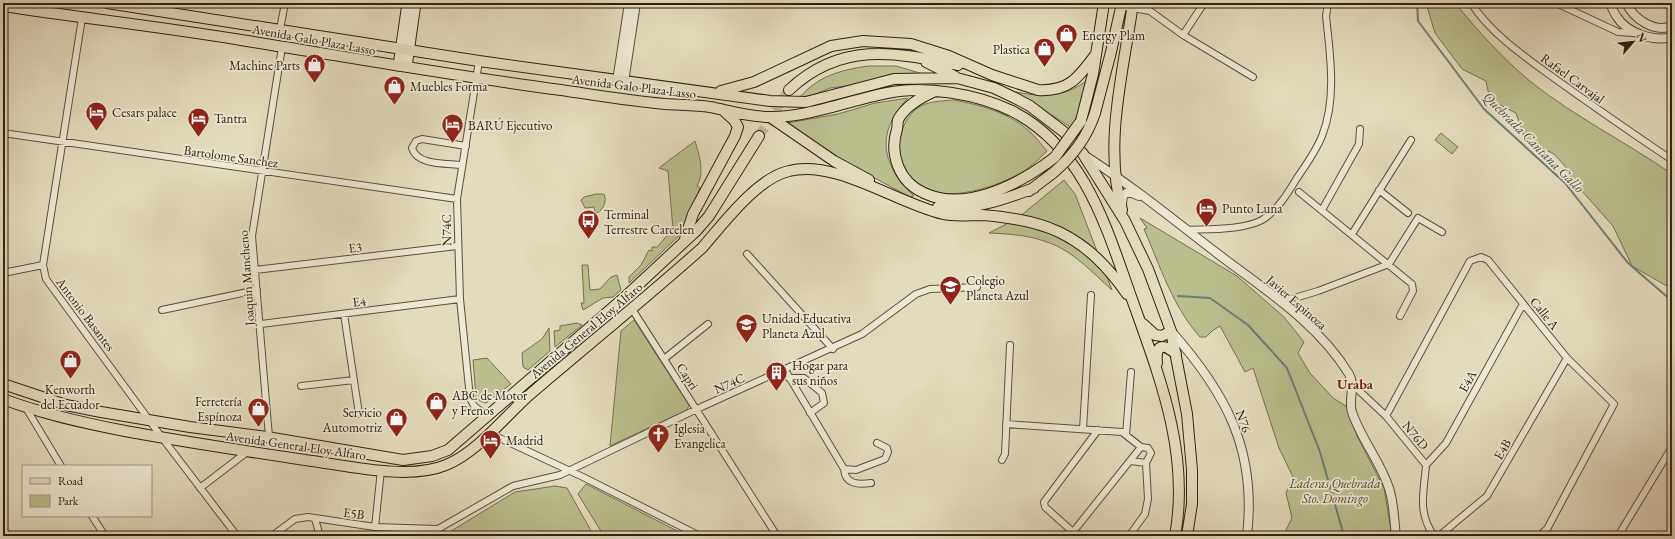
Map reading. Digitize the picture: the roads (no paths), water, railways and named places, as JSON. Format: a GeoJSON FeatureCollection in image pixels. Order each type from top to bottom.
{"type":"FeatureCollection","features":[{"type":"Feature","properties":{"kind":"main road","name":"Avenida Galo Plaza Lasso"},"geometry":{"type":"LineString","coordinates":[[107,3],[479,61],[770,101],[806,102],[886,80],[958,78],[994,88],[1030,106],[1064,132],[1083,154],[1125,221],[1148,269],[1171,331],[1187,414],[1192,470],[1192,504],[1187,536]]}},
{"type":"Feature","properties":{"kind":"main road"},"geometry":{"type":"LineString","coordinates":[[403,66],[407,3]]}},
{"type":"Feature","properties":{"kind":"main road"},"geometry":{"type":"LineString","coordinates":[[405,49],[416,3]]}},
{"type":"Feature","properties":{"kind":"main road"},"geometry":{"type":"LineString","coordinates":[[933,92],[920,98],[910,106],[898,121],[894,151],[897,166],[906,180],[924,194],[947,198],[983,196],[1016,183],[1055,157],[1072,136],[1081,121],[1086,106],[1104,3]]}},
{"type":"Feature","properties":{"kind":"main road"},"geometry":{"type":"LineString","coordinates":[[981,215],[1007,204],[1034,188],[1072,156],[1082,142],[1096,113],[1110,60],[1121,5]]}},
{"type":"Feature","properties":{"kind":"main road"},"geometry":{"type":"LineString","coordinates":[[1125,221],[1121,208],[1116,175],[1115,139],[1133,5]]}},
{"type":"Feature","properties":{"kind":"main road","name":"Avenida Galo Plaza Lasso"},"geometry":{"type":"LineString","coordinates":[[3,6],[282,47],[477,78],[663,104],[711,107],[725,112],[770,117],[823,108],[897,91],[914,89],[979,99],[1009,110],[1027,120],[1060,147],[1086,184],[1104,220],[1139,317]]}},
{"type":"Feature","properties":{"kind":"main road"},"geometry":{"type":"LineString","coordinates":[[713,93],[754,82],[831,46],[856,41],[911,44],[949,56],[979,70],[1038,90],[1061,89],[1074,80],[1096,54]]}},
{"type":"Feature","properties":{"kind":"main road"},"geometry":{"type":"LineString","coordinates":[[789,90],[803,76],[812,71],[844,58],[871,54],[915,56],[979,70]]}},
{"type":"Feature","properties":{"kind":"main road"},"geometry":{"type":"LineString","coordinates":[[915,56],[958,78]]}},
{"type":"Feature","properties":{"kind":"main road"},"geometry":{"type":"LineString","coordinates":[[684,241],[693,214],[736,136],[738,127],[734,120],[725,112]]}},
{"type":"Feature","properties":{"kind":"main road"},"geometry":{"type":"LineString","coordinates":[[770,117],[848,169],[908,199],[928,206],[946,208],[994,203],[1034,188]]}},
{"type":"Feature","properties":{"kind":"main road","name":"Avenida General Eloy Alfaro"},"geometry":{"type":"LineString","coordinates":[[3,384],[66,405],[190,427],[268,437],[403,460],[418,460],[448,450],[626,296],[709,216],[760,136]]}},
{"type":"Feature","properties":{"kind":"main road","name":"Avenida General Eloy Alfaro"},"geometry":{"type":"LineString","coordinates":[[3,399],[26,408],[98,426],[163,439],[381,470],[418,472],[438,468],[465,454],[529,396],[702,248],[722,224],[762,184],[779,174],[804,168],[818,168],[840,175],[925,209],[945,214],[1008,217],[1035,223],[1058,232],[1078,242],[1104,264],[1134,304]]}},
{"type":"Feature","properties":{"kind":"main road"},"geometry":{"type":"LineString","coordinates":[[1139,317],[1147,329],[1155,336],[1162,336],[1171,331]]}},
{"type":"Feature","properties":{"kind":"main road"},"geometry":{"type":"LineString","coordinates":[[1139,317],[1157,369],[1174,431],[1179,472],[1180,504],[1176,536]]}},
{"type":"Feature","properties":{"kind":"main road"},"geometry":{"type":"LineString","coordinates":[[1157,369],[1156,357],[1159,348],[1168,347],[1176,354]]}},
{"type":"Feature","properties":{"kind":"street"},"geometry":{"type":"LineString","coordinates":[[280,29],[284,3]]}},
{"type":"Feature","properties":{"kind":"street"},"geometry":{"type":"LineString","coordinates":[[621,81],[630,3]]}},
{"type":"Feature","properties":{"kind":"street"},"geometry":{"type":"LineString","coordinates":[[621,81],[636,3]]}},
{"type":"Feature","properties":{"kind":"street"},"geometry":{"type":"LineString","coordinates":[[1183,35],[1204,3]]}},
{"type":"Feature","properties":{"kind":"street"},"geometry":{"type":"LineString","coordinates":[[1187,230],[1242,225],[1261,220],[1269,215],[1287,194],[1302,170],[1322,137],[1328,114],[1331,92],[1326,16],[1328,3]]}},
{"type":"Feature","properties":{"kind":"street","name":"Rafael Carvajal"},"geometry":{"type":"LineString","coordinates":[[1471,3],[1490,28],[1510,46],[1609,118],[1672,160]]}},
{"type":"Feature","properties":{"kind":"street"},"geometry":{"type":"LineString","coordinates":[[1556,3],[1618,32],[1638,33]]}},
{"type":"Feature","properties":{"kind":"street"},"geometry":{"type":"LineString","coordinates":[[1610,3],[1618,18],[1626,26],[1638,33],[1654,38],[1672,37]]}},
{"type":"Feature","properties":{"kind":"street"},"geometry":{"type":"LineString","coordinates":[[1626,3],[1629,9],[1639,18],[1656,29],[1672,26]]}},
{"type":"Feature","properties":{"kind":"street"},"geometry":{"type":"LineString","coordinates":[[1121,5],[1133,5],[1150,11],[1183,35],[1253,77]]}},
{"type":"Feature","properties":{"kind":"street","name":"Antonio Basantes"},"geometry":{"type":"LineString","coordinates":[[82,18],[43,266],[46,279],[150,419],[163,439],[237,536]]}},
{"type":"Feature","properties":{"kind":"street","name":"Joaquin Mancheno"},"geometry":{"type":"LineString","coordinates":[[268,437],[256,270],[252,236],[282,47]]}},
{"type":"Feature","properties":{"kind":"street","name":"N74C"},"geometry":{"type":"LineString","coordinates":[[479,61],[457,199],[457,246],[460,299],[470,398],[474,406],[487,416]]}},
{"type":"Feature","properties":{"kind":"street"},"geometry":{"type":"LineString","coordinates":[[1322,210],[1359,144],[1360,130]]}},
{"type":"Feature","properties":{"kind":"street","name":"Bartolome Sanchez"},"geometry":{"type":"LineString","coordinates":[[3,133],[262,172],[457,199]]}},
{"type":"Feature","properties":{"kind":"street"},"geometry":{"type":"LineString","coordinates":[[462,165],[420,159],[414,154],[412,148],[416,141],[422,139],[466,146]]}},
{"type":"Feature","properties":{"kind":"street"},"geometry":{"type":"LineString","coordinates":[[1352,234],[1411,140]]}},
{"type":"Feature","properties":{"kind":"street","name":"Javier Espinoza"},"geometry":{"type":"LineString","coordinates":[[1083,154],[1116,175],[1312,328],[1339,359],[1350,376],[1353,385]]}},
{"type":"Feature","properties":{"kind":"street"},"geometry":{"type":"LineString","coordinates":[[1379,190],[1408,213]]}},
{"type":"Feature","properties":{"kind":"street"},"geometry":{"type":"LineString","coordinates":[[1121,208],[1123,196],[1128,192],[1147,200]]}},
{"type":"Feature","properties":{"kind":"street"},"geometry":{"type":"LineString","coordinates":[[1299,192],[1389,264],[1413,287],[1400,316]]}},
{"type":"Feature","properties":{"kind":"street"},"geometry":{"type":"LineString","coordinates":[[1280,302],[1318,291],[1389,264],[1418,218],[1442,232]]}},
{"type":"Feature","properties":{"kind":"street","name":"E3"},"geometry":{"type":"LineString","coordinates":[[256,270],[457,246]]}},
{"type":"Feature","properties":{"kind":"street"},"geometry":{"type":"LineString","coordinates":[[747,254],[833,348]]}},
{"type":"Feature","properties":{"kind":"street","name":"Calle A"},"geometry":{"type":"LineString","coordinates":[[1386,416],[1473,259],[1484,258],[1498,271],[1567,358],[1614,404],[1547,529],[1538,536]]}},
{"type":"Feature","properties":{"kind":"street"},"geometry":{"type":"LineString","coordinates":[[3,272],[43,266]]}},
{"type":"Feature","properties":{"kind":"street","name":"N74C"},"geometry":{"type":"LineString","coordinates":[[431,536],[438,529],[513,486],[552,478],[862,334],[916,294],[930,289],[977,287]]}},
{"type":"Feature","properties":{"kind":"street"},"geometry":{"type":"LineString","coordinates":[[162,310],[257,290]]}},
{"type":"Feature","properties":{"kind":"street"},"geometry":{"type":"LineString","coordinates":[[1083,429],[1091,295]]}},
{"type":"Feature","properties":{"kind":"street","name":"E4"},"geometry":{"type":"LineString","coordinates":[[260,324],[460,299]]}},
{"type":"Feature","properties":{"kind":"street","name":"E4A"},"geometry":{"type":"LineString","coordinates":[[1426,465],[1446,443],[1523,304]]}},
{"type":"Feature","properties":{"kind":"street","name":"Capri"},"geometry":{"type":"LineString","coordinates":[[632,308],[778,536]]}},
{"type":"Feature","properties":{"kind":"street"},"geometry":{"type":"LineString","coordinates":[[344,314],[359,414]]}},
{"type":"Feature","properties":{"kind":"street"},"geometry":{"type":"LineString","coordinates":[[664,359],[708,324]]}},
{"type":"Feature","properties":{"kind":"street","name":"N76"},"geometry":{"type":"LineString","coordinates":[[1171,331],[1208,376],[1226,406],[1235,429],[1244,458],[1248,482],[1250,508],[1247,536]]}},
{"type":"Feature","properties":{"kind":"street"},"geometry":{"type":"LineString","coordinates":[[1002,460],[1005,454],[1010,345]]}},
{"type":"Feature","properties":{"kind":"street","name":"E4B"},"geometry":{"type":"LineString","coordinates":[[1439,536],[1488,496],[1567,358]]}},
{"type":"Feature","properties":{"kind":"street"},"geometry":{"type":"LineString","coordinates":[[785,370],[844,468],[846,478],[854,483],[871,483]]}},
{"type":"Feature","properties":{"kind":"street"},"geometry":{"type":"LineString","coordinates":[[1126,435],[1131,372]]}},
{"type":"Feature","properties":{"kind":"street"},"geometry":{"type":"LineString","coordinates":[[790,378],[804,378],[822,393],[824,403],[810,413]]}},
{"type":"Feature","properties":{"kind":"street"},"geometry":{"type":"LineString","coordinates":[[301,386],[354,380]]}},
{"type":"Feature","properties":{"kind":"street"},"geometry":{"type":"LineString","coordinates":[[1353,385],[1351,410],[1389,488],[1396,536]]}},
{"type":"Feature","properties":{"kind":"street","name":"N76D"},"geometry":{"type":"LineString","coordinates":[[1353,385],[1386,416],[1426,465],[1422,509],[1426,524],[1434,536]]}},
{"type":"Feature","properties":{"kind":"street"},"geometry":{"type":"LineString","coordinates":[[26,408],[60,465]]}},
{"type":"Feature","properties":{"kind":"street"},"geometry":{"type":"LineString","coordinates":[[1006,424],[1122,432],[1141,447],[1148,448],[1151,451],[1150,457],[1146,463],[1148,499],[1145,514],[1129,536]]}},
{"type":"Feature","properties":{"kind":"street"},"geometry":{"type":"LineString","coordinates":[[1098,430],[1044,502],[1045,507],[1071,534],[1141,447]]}},
{"type":"Feature","properties":{"kind":"street"},"geometry":{"type":"LineString","coordinates":[[489,433],[568,470],[700,536]]}},
{"type":"Feature","properties":{"kind":"street"},"geometry":{"type":"LineString","coordinates":[[844,468],[856,470],[886,459],[888,456],[887,448],[877,443]]}},
{"type":"Feature","properties":{"kind":"street"},"geometry":{"type":"LineString","coordinates":[[1618,536],[1672,447]]}},
{"type":"Feature","properties":{"kind":"street"},"geometry":{"type":"LineString","coordinates":[[200,488],[247,452]]}},
{"type":"Feature","properties":{"kind":"street"},"geometry":{"type":"LineString","coordinates":[[1131,461],[1146,463]]}},
{"type":"Feature","properties":{"kind":"street"},"geometry":{"type":"LineString","coordinates":[[375,527],[381,470]]}},
{"type":"Feature","properties":{"kind":"street"},"geometry":{"type":"LineString","coordinates":[[93,517],[105,536]]}},
{"type":"Feature","properties":{"kind":"street","name":"E5B"},"geometry":{"type":"LineString","coordinates":[[272,536],[295,519],[308,517],[375,527],[438,529]]}},
{"type":"Feature","properties":{"kind":"street"},"geometry":{"type":"LineString","coordinates":[[315,519],[320,536]]}},
{"type":"Feature","properties":{"kind":"waterway","name":"Quebrada Cantana Gallo"},"geometry":{"type":"LineString","coordinates":[[1417,3],[1418,21],[1484,109],[1565,183],[1628,263],[1672,301]]}},
{"type":"Feature","properties":{"kind":"waterway"},"geometry":{"type":"LineString","coordinates":[[1178,296],[1210,298],[1248,325],[1287,368],[1320,452],[1344,536]]}},
{"type":"Feature","properties":{"kind":"tunnel"},"geometry":{"type":"LineString","coordinates":[[759,136],[789,90]]}},
{"type":"Feature","properties":{"kind":"place","name":"Energy Plam"},"geometry":{"type":"Point","coordinates":[1067,54]}},
{"type":"Feature","properties":{"kind":"place","name":"Plastica"},"geometry":{"type":"Point","coordinates":[1045,68]}},
{"type":"Feature","properties":{"kind":"place","name":"Machine Parts"},"geometry":{"type":"Point","coordinates":[315,84]}},
{"type":"Feature","properties":{"kind":"place","name":"Muebles Forma"},"geometry":{"type":"Point","coordinates":[394,106]}},
{"type":"Feature","properties":{"kind":"place","name":"Cesars palace"},"geometry":{"type":"Point","coordinates":[96,132]}},
{"type":"Feature","properties":{"kind":"place","name":"Tantra"},"geometry":{"type":"Point","coordinates":[198,138]}},
{"type":"Feature","properties":{"kind":"place","name":"BARÚ Ejecutivo"},"geometry":{"type":"Point","coordinates":[453,144]}},
{"type":"Feature","properties":{"kind":"place","name":"Punto Luna"},"geometry":{"type":"Point","coordinates":[1207,228]}},
{"type":"Feature","properties":{"kind":"place","name":"Terminal Terrestre Carcelen"},"geometry":{"type":"Point","coordinates":[589,240]}},
{"type":"Feature","properties":{"kind":"place","name":"Colegio Planeta Azul"},"geometry":{"type":"Point","coordinates":[950,306]}},
{"type":"Feature","properties":{"kind":"place","name":"Unidad Educativa Planeta Azul"},"geometry":{"type":"Point","coordinates":[746,344]}},
{"type":"Feature","properties":{"kind":"place","name":"Kenworth del Ecuador"},"geometry":{"type":"Point","coordinates":[70,380]}},
{"type":"Feature","properties":{"kind":"place","name":"Hogar para sus niños"},"geometry":{"type":"Point","coordinates":[777,392]}},
{"type":"Feature","properties":{"kind":"place","name":"ABC de Motor y Frenos"},"geometry":{"type":"Point","coordinates":[436,422]}},
{"type":"Feature","properties":{"kind":"place","name":"Ferretería Espínoza"},"geometry":{"type":"Point","coordinates":[258,428]}},
{"type":"Feature","properties":{"kind":"place","name":"Servicio Automotriz"},"geometry":{"type":"Point","coordinates":[397,438]}},
{"type":"Feature","properties":{"kind":"place","name":"Iglesia Evangelica"},"geometry":{"type":"Point","coordinates":[659,454]}},
{"type":"Feature","properties":{"kind":"place","name":"Madrid"},"geometry":{"type":"Point","coordinates":[491,460]}},
{"type":"Feature","properties":{"kind":"district","name":"Uraba"},"geometry":{"type":"Point","coordinates":[1355,384]}},
{"type":"Feature","properties":{"kind":"park label","name":"Laderas Quebrada Sto. Domingo"},"geometry":{"type":"Point","coordinates":[1335,490]}}]}
